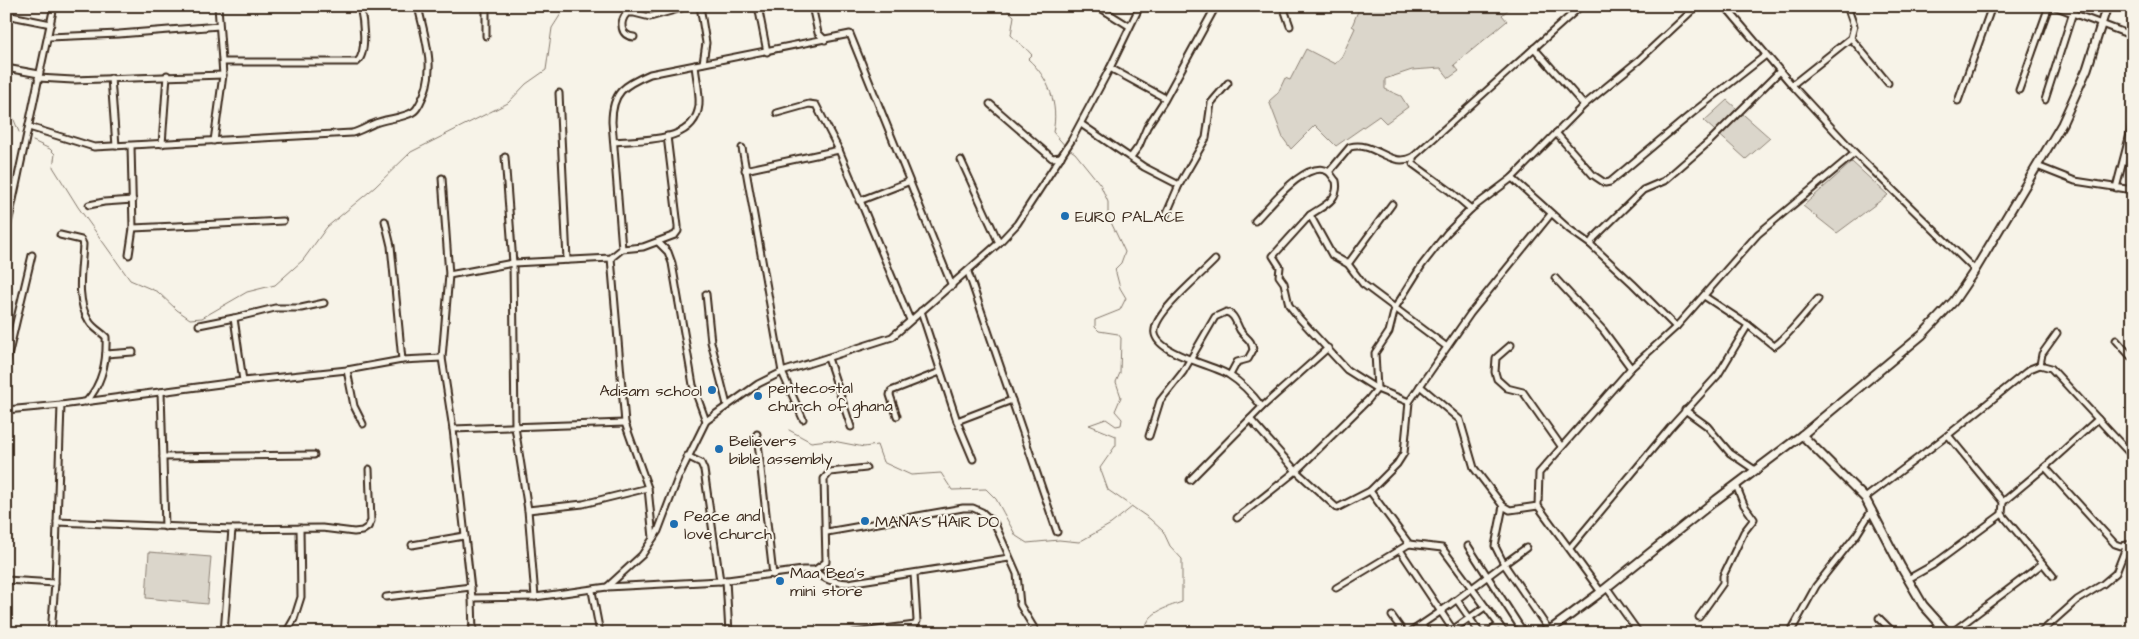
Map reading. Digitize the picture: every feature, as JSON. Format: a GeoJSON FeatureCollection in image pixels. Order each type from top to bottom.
{"type":"FeatureCollection","features":[{"type":"Feature","properties":{"kind":"street"},"geometry":{"type":"LineString","coordinates":[[6,233],[38,76],[49,37],[54,6]]}},
{"type":"Feature","properties":{"kind":"street"},"geometry":{"type":"LineString","coordinates":[[214,142],[223,74],[218,6]]}},
{"type":"Feature","properties":{"kind":"street"},"geometry":{"type":"LineString","coordinates":[[223,62],[357,62],[361,59],[364,25],[360,6]]}},
{"type":"Feature","properties":{"kind":"street"},"geometry":{"type":"LineString","coordinates":[[29,127],[86,145],[116,146],[214,142],[352,133],[363,130],[374,123],[401,117],[416,111],[427,90],[428,48],[418,6]]}},
{"type":"Feature","properties":{"kind":"street"},"geometry":{"type":"LineString","coordinates":[[486,6],[486,36]]}},
{"type":"Feature","properties":{"kind":"street"},"geometry":{"type":"LineString","coordinates":[[634,37],[628,36],[623,32],[622,23],[627,13],[650,17],[689,6]]}},
{"type":"Feature","properties":{"kind":"street"},"geometry":{"type":"LineString","coordinates":[[700,6],[706,43],[703,63]]}},
{"type":"Feature","properties":{"kind":"street"},"geometry":{"type":"LineString","coordinates":[[758,6],[767,52]]}},
{"type":"Feature","properties":{"kind":"street"},"geometry":{"type":"LineString","coordinates":[[812,6],[818,33],[825,40]]}},
{"type":"Feature","properties":{"kind":"street"},"geometry":{"type":"LineString","coordinates":[[1097,6],[1129,26]]}},
{"type":"Feature","properties":{"kind":"street"},"geometry":{"type":"LineString","coordinates":[[607,587],[632,567],[653,538],[664,519],[687,456],[706,421],[758,384],[782,372],[892,337],[1000,243],[1016,224],[1071,142],[1140,6]]}},
{"type":"Feature","properties":{"kind":"street"},"geometry":{"type":"LineString","coordinates":[[1130,157],[1140,146],[1147,127],[1216,6]]}},
{"type":"Feature","properties":{"kind":"street"},"geometry":{"type":"LineString","coordinates":[[1283,6],[1290,26]]}},
{"type":"Feature","properties":{"kind":"street"},"geometry":{"type":"LineString","coordinates":[[1406,161],[1413,157],[1581,6]]}},
{"type":"Feature","properties":{"kind":"street"},"geometry":{"type":"LineString","coordinates":[[1237,518],[1296,471],[1377,389],[1375,354],[1389,332],[1395,308],[1431,254],[1471,209],[1512,178],[1584,105],[1639,60],[1696,6]]}},
{"type":"Feature","properties":{"kind":"street"},"geometry":{"type":"LineString","coordinates":[[1725,6],[1792,85],[1855,153],[1975,270]]}},
{"type":"Feature","properties":{"kind":"street"},"geometry":{"type":"LineString","coordinates":[[1792,85],[1851,38],[1854,26],[1847,6]]}},
{"type":"Feature","properties":{"kind":"street"},"geometry":{"type":"LineString","coordinates":[[1958,100],[1992,6]]}},
{"type":"Feature","properties":{"kind":"street"},"geometry":{"type":"LineString","coordinates":[[2019,90],[2049,6]]}},
{"type":"Feature","properties":{"kind":"street"},"geometry":{"type":"LineString","coordinates":[[2054,6],[2133,36]]}},
{"type":"Feature","properties":{"kind":"street"},"geometry":{"type":"LineString","coordinates":[[2045,100],[2075,6]]}},
{"type":"Feature","properties":{"kind":"street"},"geometry":{"type":"LineString","coordinates":[[1503,506],[1496,546],[1504,564],[1548,631],[1604,590],[1802,435],[1922,334],[1954,301],[1975,270],[2062,124],[2088,69],[2107,6]]}},
{"type":"Feature","properties":{"kind":"street"},"geometry":{"type":"LineString","coordinates":[[6,15],[51,24]]}},
{"type":"Feature","properties":{"kind":"street"},"geometry":{"type":"LineString","coordinates":[[49,37],[119,34],[219,26]]}},
{"type":"Feature","properties":{"kind":"street"},"geometry":{"type":"LineString","coordinates":[[814,42],[818,33]]}},
{"type":"Feature","properties":{"kind":"street"},"geometry":{"type":"LineString","coordinates":[[622,249],[612,107],[616,95],[634,81],[650,74],[850,34],[908,182],[952,286]]}},
{"type":"Feature","properties":{"kind":"street"},"geometry":{"type":"LineString","coordinates":[[1851,38],[1888,83]]}},
{"type":"Feature","properties":{"kind":"street"},"geometry":{"type":"LineString","coordinates":[[1534,48],[1584,105]]}},
{"type":"Feature","properties":{"kind":"street"},"geometry":{"type":"LineString","coordinates":[[1556,133],[1593,175],[1605,183],[1610,182],[1696,110],[1766,55]]}},
{"type":"Feature","properties":{"kind":"street"},"geometry":{"type":"LineString","coordinates":[[614,142],[667,136],[677,134],[687,128],[695,118],[699,104],[695,66]]}},
{"type":"Feature","properties":{"kind":"street"},"geometry":{"type":"LineString","coordinates":[[6,68],[38,76],[111,78],[223,74]]}},
{"type":"Feature","properties":{"kind":"street"},"geometry":{"type":"LineString","coordinates":[[1110,68],[1165,98]]}},
{"type":"Feature","properties":{"kind":"street"},"geometry":{"type":"LineString","coordinates":[[1590,244],[1643,190],[1664,181],[1711,140],[1780,71]]}},
{"type":"Feature","properties":{"kind":"street"},"geometry":{"type":"LineString","coordinates":[[162,144],[167,75]]}},
{"type":"Feature","properties":{"kind":"street"},"geometry":{"type":"LineString","coordinates":[[111,78],[116,146]]}},
{"type":"Feature","properties":{"kind":"street"},"geometry":{"type":"LineString","coordinates":[[1166,215],[1179,185],[1206,138],[1212,103],[1228,83]]}},
{"type":"Feature","properties":{"kind":"street"},"geometry":{"type":"LineString","coordinates":[[559,93],[567,260]]}},
{"type":"Feature","properties":{"kind":"street"},"geometry":{"type":"LineString","coordinates":[[777,113],[809,104],[816,105],[840,150],[859,201],[910,320]]}},
{"type":"Feature","properties":{"kind":"street"},"geometry":{"type":"LineString","coordinates":[[990,104],[1052,158],[1061,157]]}},
{"type":"Feature","properties":{"kind":"street"},"geometry":{"type":"LineString","coordinates":[[2116,188],[2130,134],[2133,114]]}},
{"type":"Feature","properties":{"kind":"street"},"geometry":{"type":"LineString","coordinates":[[1081,124],[1144,167],[1179,185]]}},
{"type":"Feature","properties":{"kind":"street"},"geometry":{"type":"LineString","coordinates":[[449,275],[513,264],[611,258],[622,249],[643,247],[675,235],[678,231],[667,136]]}},
{"type":"Feature","properties":{"kind":"street"},"geometry":{"type":"LineString","coordinates":[[129,255],[133,228],[132,146]]}},
{"type":"Feature","properties":{"kind":"street"},"geometry":{"type":"LineString","coordinates":[[1329,172],[1350,147],[1375,149],[1388,158],[1414,164],[1450,190],[1471,209]]}},
{"type":"Feature","properties":{"kind":"street"},"geometry":{"type":"LineString","coordinates":[[742,148],[782,372],[803,419]]}},
{"type":"Feature","properties":{"kind":"street"},"geometry":{"type":"LineString","coordinates":[[746,170],[840,150]]}},
{"type":"Feature","properties":{"kind":"street"},"geometry":{"type":"LineString","coordinates":[[1639,633],[1538,506],[1539,473],[1631,368],[1676,327],[1758,234],[1855,153]]}},
{"type":"Feature","properties":{"kind":"street"},"geometry":{"type":"LineString","coordinates":[[505,157],[513,264],[515,428],[528,510],[535,597]]}},
{"type":"Feature","properties":{"kind":"street"},"geometry":{"type":"LineString","coordinates":[[1413,157],[1414,164]]}},
{"type":"Feature","properties":{"kind":"street"},"geometry":{"type":"LineString","coordinates":[[961,160],[1000,243]]}},
{"type":"Feature","properties":{"kind":"street"},"geometry":{"type":"LineString","coordinates":[[2037,166],[2075,181],[2133,190]]}},
{"type":"Feature","properties":{"kind":"street"},"geometry":{"type":"LineString","coordinates":[[1255,221],[1295,181],[1307,172],[1316,170],[1329,172],[1336,181],[1336,196],[1329,204],[1321,206],[1310,215],[1273,256],[1280,268],[1279,276],[1284,283],[1289,305],[1347,370],[1377,389],[1409,402]]}},
{"type":"Feature","properties":{"kind":"street"},"geometry":{"type":"LineString","coordinates":[[442,178],[449,275],[442,358],[453,429],[471,587],[474,633]]}},
{"type":"Feature","properties":{"kind":"street"},"geometry":{"type":"LineString","coordinates":[[1512,178],[1551,214],[1590,244],[1634,284],[1676,327]]}},
{"type":"Feature","properties":{"kind":"street"},"geometry":{"type":"LineString","coordinates":[[859,201],[908,182]]}},
{"type":"Feature","properties":{"kind":"street"},"geometry":{"type":"LineString","coordinates":[[89,205],[133,200]]}},
{"type":"Feature","properties":{"kind":"street"},"geometry":{"type":"LineString","coordinates":[[1348,264],[1392,204]]}},
{"type":"Feature","properties":{"kind":"street"},"geometry":{"type":"LineString","coordinates":[[1250,419],[1296,471],[1336,508],[1370,491],[1397,464],[1404,453],[1409,402],[1470,314],[1551,214]]}},
{"type":"Feature","properties":{"kind":"street"},"geometry":{"type":"LineString","coordinates":[[1310,215],[1332,255],[1348,264],[1364,284],[1447,348]]}},
{"type":"Feature","properties":{"kind":"street"},"geometry":{"type":"LineString","coordinates":[[133,228],[283,221]]}},
{"type":"Feature","properties":{"kind":"street"},"geometry":{"type":"LineString","coordinates":[[385,221],[391,246],[402,360]]}},
{"type":"Feature","properties":{"kind":"street"},"geometry":{"type":"LineString","coordinates":[[60,234],[81,240],[83,244],[82,299],[89,322],[106,337],[106,354],[100,383],[86,402]]}},
{"type":"Feature","properties":{"kind":"street"},"geometry":{"type":"LineString","coordinates":[[658,242],[668,252],[672,263],[693,385],[706,421]]}},
{"type":"Feature","properties":{"kind":"street"},"geometry":{"type":"LineString","coordinates":[[6,365],[32,255]]}},
{"type":"Feature","properties":{"kind":"street"},"geometry":{"type":"LineString","coordinates":[[611,258],[625,424],[648,488],[653,538]]}},
{"type":"Feature","properties":{"kind":"street"},"geometry":{"type":"LineString","coordinates":[[1215,260],[1165,311],[1155,329],[1158,342],[1190,361],[1208,365],[1230,375],[1262,407]]}},
{"type":"Feature","properties":{"kind":"street"},"geometry":{"type":"LineString","coordinates":[[968,272],[1057,532]]}},
{"type":"Feature","properties":{"kind":"street"},"geometry":{"type":"LineString","coordinates":[[1555,278],[1603,330],[1631,368]]}},
{"type":"Feature","properties":{"kind":"street"},"geometry":{"type":"LineString","coordinates":[[706,294],[712,342],[720,383],[727,406]]}},
{"type":"Feature","properties":{"kind":"street"},"geometry":{"type":"LineString","coordinates":[[1704,296],[1748,324],[1774,346],[1779,344],[1818,299]]}},
{"type":"Feature","properties":{"kind":"street"},"geometry":{"type":"LineString","coordinates":[[199,325],[275,308],[301,308],[324,303]]}},
{"type":"Feature","properties":{"kind":"street"},"geometry":{"type":"LineString","coordinates":[[921,311],[957,421],[973,459]]}},
{"type":"Feature","properties":{"kind":"street"},"geometry":{"type":"LineString","coordinates":[[1149,436],[1160,402],[1176,383],[1215,317],[1221,313],[1229,312],[1233,315],[1241,332],[1252,341],[1253,350],[1248,359],[1236,362],[1230,375]]}},
{"type":"Feature","properties":{"kind":"street"},"geometry":{"type":"LineString","coordinates":[[234,318],[243,381]]}},
{"type":"Feature","properties":{"kind":"street"},"geometry":{"type":"LineString","coordinates":[[1570,548],[1685,410],[1718,375],[1748,324]]}},
{"type":"Feature","properties":{"kind":"street"},"geometry":{"type":"LineString","coordinates":[[2040,365],[2042,354],[2057,333]]}},
{"type":"Feature","properties":{"kind":"street"},"geometry":{"type":"LineString","coordinates":[[2116,340],[2133,359]]}},
{"type":"Feature","properties":{"kind":"street"},"geometry":{"type":"LineString","coordinates":[[1511,345],[1496,358],[1495,372],[1497,379],[1507,388],[1523,392],[1561,446]]}},
{"type":"Feature","properties":{"kind":"street"},"geometry":{"type":"LineString","coordinates":[[1190,480],[1262,407],[1328,348]]}},
{"type":"Feature","properties":{"kind":"street"},"geometry":{"type":"LineString","coordinates":[[106,354],[133,352]]}},
{"type":"Feature","properties":{"kind":"street"},"geometry":{"type":"LineString","coordinates":[[6,410],[61,406],[243,381],[347,370],[402,360],[442,358]]}},
{"type":"Feature","properties":{"kind":"street"},"geometry":{"type":"LineString","coordinates":[[828,358],[851,427]]}},
{"type":"Feature","properties":{"kind":"street"},"geometry":{"type":"LineString","coordinates":[[1865,498],[1948,436],[2030,369],[2040,365],[2051,368],[2133,457]]}},
{"type":"Feature","properties":{"kind":"street"},"geometry":{"type":"LineString","coordinates":[[347,370],[354,406],[363,424]]}},
{"type":"Feature","properties":{"kind":"street"},"geometry":{"type":"LineString","coordinates":[[897,416],[890,395],[891,391],[940,372]]}},
{"type":"Feature","properties":{"kind":"street"},"geometry":{"type":"LineString","coordinates":[[1420,386],[1460,420],[1474,468],[1503,506],[1510,510],[1538,506]]}},
{"type":"Feature","properties":{"kind":"street"},"geometry":{"type":"LineString","coordinates":[[161,392],[165,527]]}},
{"type":"Feature","properties":{"kind":"street"},"geometry":{"type":"LineString","coordinates":[[957,421],[1012,400]]}},
{"type":"Feature","properties":{"kind":"street"},"geometry":{"type":"LineString","coordinates":[[51,633],[56,583],[61,406]]}},
{"type":"Feature","properties":{"kind":"street"},"geometry":{"type":"LineString","coordinates":[[1685,410],[1707,426],[1730,453],[1755,470]]}},
{"type":"Feature","properties":{"kind":"street"},"geometry":{"type":"LineString","coordinates":[[2003,502],[2046,467],[2098,419]]}},
{"type":"Feature","properties":{"kind":"street"},"geometry":{"type":"LineString","coordinates":[[453,429],[625,424]]}},
{"type":"Feature","properties":{"kind":"street"},"geometry":{"type":"LineString","coordinates":[[757,434],[774,574]]}},
{"type":"Feature","properties":{"kind":"street"},"geometry":{"type":"LineString","coordinates":[[1802,435],[1865,498],[1923,605],[1950,633],[2042,564]]}},
{"type":"Feature","properties":{"kind":"street"},"geometry":{"type":"LineString","coordinates":[[1948,436],[2003,502],[2002,514],[2053,576]]}},
{"type":"Feature","properties":{"kind":"street"},"geometry":{"type":"LineString","coordinates":[[163,457],[314,455]]}},
{"type":"Feature","properties":{"kind":"street"},"geometry":{"type":"LineString","coordinates":[[687,456],[701,464],[704,470],[723,581],[729,633]]}},
{"type":"Feature","properties":{"kind":"street"},"geometry":{"type":"LineString","coordinates":[[2040,633],[2077,600],[2103,584],[2116,573],[2130,544],[2115,544],[2046,467]]}},
{"type":"Feature","properties":{"kind":"street"},"geometry":{"type":"LineString","coordinates":[[472,598],[535,597],[592,591],[607,587],[723,581],[815,570],[826,562],[824,479],[830,472],[866,468]]}},
{"type":"Feature","properties":{"kind":"street"},"geometry":{"type":"LineString","coordinates":[[57,522],[232,529],[300,528],[362,531],[368,527],[371,521],[369,470]]}},
{"type":"Feature","properties":{"kind":"street"},"geometry":{"type":"LineString","coordinates":[[1700,617],[1722,583],[1723,576],[1744,532],[1754,519],[1744,505],[1736,485]]}},
{"type":"Feature","properties":{"kind":"street"},"geometry":{"type":"LineString","coordinates":[[528,510],[583,504],[648,488]]}},
{"type":"Feature","properties":{"kind":"street"},"geometry":{"type":"LineString","coordinates":[[1370,491],[1408,544]]}},
{"type":"Feature","properties":{"kind":"street"},"geometry":{"type":"LineString","coordinates":[[826,532],[973,508],[982,512],[995,524],[1017,574],[1020,605],[1037,633]]}},
{"type":"Feature","properties":{"kind":"street"},"geometry":{"type":"LineString","coordinates":[[1790,633],[1816,586],[1857,534],[1872,510]]}},
{"type":"Feature","properties":{"kind":"street"},"geometry":{"type":"LineString","coordinates":[[1908,579],[1933,565],[2002,514]]}},
{"type":"Feature","properties":{"kind":"street"},"geometry":{"type":"LineString","coordinates":[[286,633],[294,619],[301,597],[300,528]]}},
{"type":"Feature","properties":{"kind":"street"},"geometry":{"type":"LineString","coordinates":[[224,633],[232,529]]}},
{"type":"Feature","properties":{"kind":"street"},"geometry":{"type":"LineString","coordinates":[[412,545],[464,536]]}},
{"type":"Feature","properties":{"kind":"street"},"geometry":{"type":"LineString","coordinates":[[1336,588],[1408,544],[1442,548],[1505,633]]}},
{"type":"Feature","properties":{"kind":"street"},"geometry":{"type":"LineString","coordinates":[[1468,546],[1524,633]]}},
{"type":"Feature","properties":{"kind":"street"},"geometry":{"type":"LineString","coordinates":[[1409,633],[1457,600],[1526,548]]}},
{"type":"Feature","properties":{"kind":"street"},"geometry":{"type":"LineString","coordinates":[[1400,550],[1452,632],[1485,607]]}},
{"type":"Feature","properties":{"kind":"street"},"geometry":{"type":"LineString","coordinates":[[815,570],[822,577],[833,582],[848,583],[1009,558]]}},
{"type":"Feature","properties":{"kind":"street"},"geometry":{"type":"LineString","coordinates":[[854,633],[915,625],[917,621],[914,574]]}},
{"type":"Feature","properties":{"kind":"street"},"geometry":{"type":"LineString","coordinates":[[6,580],[56,583]]}},
{"type":"Feature","properties":{"kind":"street"},"geometry":{"type":"LineString","coordinates":[[386,596],[471,587]]}},
{"type":"Feature","properties":{"kind":"street"},"geometry":{"type":"LineString","coordinates":[[592,591],[600,633]]}},
{"type":"Feature","properties":{"kind":"street"},"geometry":{"type":"LineString","coordinates":[[1457,600],[1480,633]]}},
{"type":"Feature","properties":{"kind":"street"},"geometry":{"type":"LineString","coordinates":[[1392,616],[1404,633]]}},
{"type":"Feature","properties":{"kind":"street"},"geometry":{"type":"LineString","coordinates":[[1879,618],[1894,633]]}},
{"type":"Feature","properties":{"kind":"street"},"geometry":{"type":"LineString","coordinates":[[1930,633],[1940,624]]}},
{"type":"Feature","properties":{"kind":"street"},"geometry":{"type":"LineString","coordinates":[[1422,625],[1427,633]]}},
{"type":"Feature","properties":{"kind":"street"},"geometry":{"type":"LineString","coordinates":[[1488,633],[1499,625]]}},
{"type":"Feature","properties":{"kind":"shaded area"},"geometry":{"type":"Polygon","coordinates":[[[1360,6],[1512,6],[1502,15],[1507,21],[1454,65],[1459,71],[1449,78],[1441,68],[1412,70],[1385,79],[1385,89],[1401,96],[1408,107],[1386,123],[1379,116],[1336,146],[1315,125],[1291,149],[1283,138],[1269,101],[1278,93],[1285,78],[1290,80],[1306,49],[1335,64],[1342,56],[1355,28],[1352,26],[1360,6]]]}},
{"type":"Feature","properties":{"kind":"shaded area"},"geometry":{"type":"Polygon","coordinates":[[[1727,100],[1770,138],[1746,159],[1704,121],[1727,100]]]}},
{"type":"Feature","properties":{"kind":"shaded area"},"geometry":{"type":"Polygon","coordinates":[[[1852,162],[1888,195],[1837,233],[1803,206],[1852,162]]]}},
{"type":"Feature","properties":{"kind":"shaded area"},"geometry":{"type":"Polygon","coordinates":[[[149,552],[211,557],[207,604],[146,598],[149,552]]]}},
{"type":"Feature","properties":{"kind":"waterway"},"geometry":{"type":"LineString","coordinates":[[33,141],[50,149],[55,154],[53,167],[78,207],[130,280],[158,292],[177,310],[190,319],[202,318],[247,292],[275,285],[303,260],[327,227],[375,187],[411,152],[508,103],[526,84],[546,70],[552,28],[566,6]]}},
{"type":"Feature","properties":{"kind":"waterway"},"geometry":{"type":"LineString","coordinates":[[1003,6],[1014,16],[1011,35],[1032,55],[1028,59],[1047,83],[1055,112],[1053,132],[1066,147]]}},
{"type":"Feature","properties":{"kind":"waterway"},"geometry":{"type":"LineString","coordinates":[[6,101],[19,132]]}},
{"type":"Feature","properties":{"kind":"waterway"},"geometry":{"type":"LineString","coordinates":[[1069,149],[1075,153],[1100,184],[1108,202],[1108,216],[1125,252],[1121,263],[1115,269],[1120,288],[1126,298],[1120,310],[1095,320],[1095,327],[1099,331],[1118,334],[1121,338],[1120,373],[1116,382],[1121,397],[1115,411],[1122,419],[1121,425],[1116,426],[1106,419],[1089,425],[1116,436],[1116,445],[1100,468],[1108,490],[1150,519],[1163,531],[1170,546],[1182,559],[1182,602],[1163,609],[1152,616],[1146,626],[1145,633]]}},
{"type":"Feature","properties":{"kind":"waterway"},"geometry":{"type":"LineString","coordinates":[[789,430],[811,442],[828,440],[864,447],[877,445],[883,462],[911,475],[941,473],[952,490],[986,489],[996,499],[1016,536],[1027,543],[1059,540],[1079,542],[1111,524],[1132,507]]}},
{"type":"Feature","properties":{"kind":"place","name":"EURO PALACE"},"geometry":{"type":"Point","coordinates":[1065,216]}},
{"type":"Feature","properties":{"kind":"place","name":"Adisam school"},"geometry":{"type":"Point","coordinates":[712,390]}},
{"type":"Feature","properties":{"kind":"place","name":"pentecostal church of ghana"},"geometry":{"type":"Point","coordinates":[758,396]}},
{"type":"Feature","properties":{"kind":"place","name":"Believers bible assembly"},"geometry":{"type":"Point","coordinates":[719,449]}},
{"type":"Feature","properties":{"kind":"place","name":"MANA'S HAIR DO"},"geometry":{"type":"Point","coordinates":[865,521]}},
{"type":"Feature","properties":{"kind":"place","name":"Peace and love church"},"geometry":{"type":"Point","coordinates":[674,524]}},
{"type":"Feature","properties":{"kind":"place","name":"Maa Bea's mini store"},"geometry":{"type":"Point","coordinates":[780,581]}}]}
